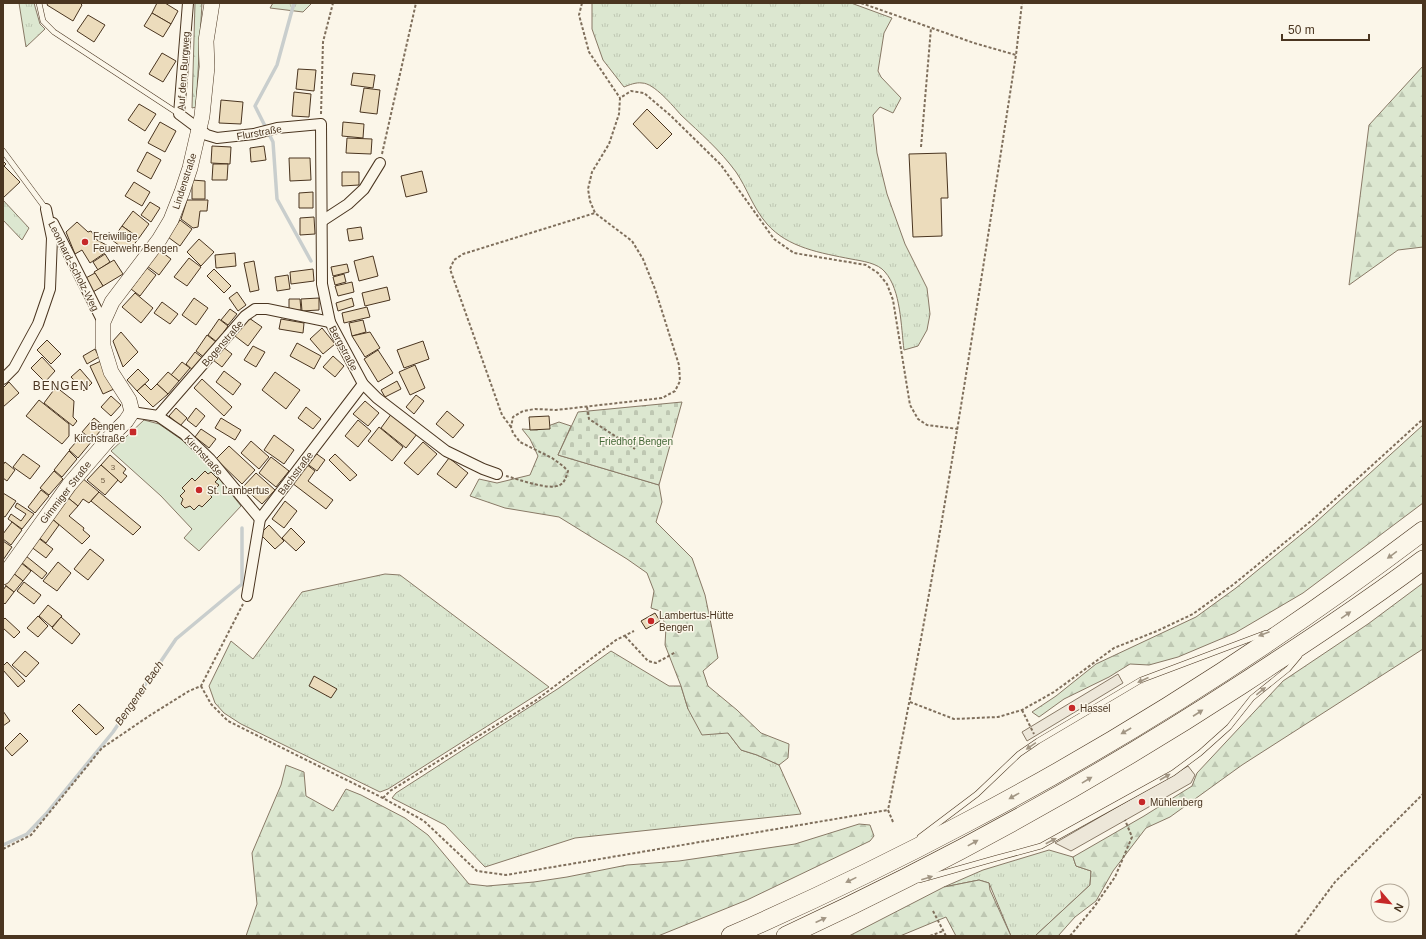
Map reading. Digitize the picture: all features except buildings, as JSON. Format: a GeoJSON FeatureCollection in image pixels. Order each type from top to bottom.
{"type":"FeatureCollection","features":[{"type":"Feature","properties":{"kind":"highway"},"geometry":{"type":"LineString","coordinates":[[731,936],[886,863],[967,822],[1063,769],[1229,668],[1301,620],[1423,531]]}},
{"type":"Feature","properties":{"kind":"highway"},"geometry":{"type":"LineString","coordinates":[[786,936],[876,894],[1074,788],[1169,731],[1314,638],[1423,560]]}},
{"type":"Feature","properties":{"kind":"street","name":"Auf dem Burgweg"},"geometry":{"type":"LineString","coordinates":[[188,3],[179,114],[199,128]]}},
{"type":"Feature","properties":{"kind":"street","name":"Lindenstraße"},"geometry":{"type":"LineString","coordinates":[[132,412],[129,400],[112,372],[103,346],[103,322],[112,302],[159,240],[171,220],[182,192],[188,174],[202,116],[207,67],[206,40],[212,3]]}},
{"type":"Feature","properties":{"kind":"street","name":"Flurstraße"},"geometry":{"type":"LineString","coordinates":[[199,128],[207,135],[217,138],[254,134],[276,128],[321,124]]}},
{"type":"Feature","properties":{"kind":"street","name":"Bergstraße"},"geometry":{"type":"LineString","coordinates":[[321,124],[322,284],[330,322],[363,384],[377,398],[446,452],[497,474]]}},
{"type":"Feature","properties":{"kind":"street"},"geometry":{"type":"LineString","coordinates":[[322,221],[348,204],[364,189],[380,163]]}},
{"type":"Feature","properties":{"kind":"street"},"geometry":{"type":"LineString","coordinates":[[3,379],[14,368],[38,324],[50,289],[52,238],[46,209]]}},
{"type":"Feature","properties":{"kind":"street","name":"Leonhard-Scholz-Weg"},"geometry":{"type":"LineString","coordinates":[[46,209],[103,322]]}},
{"type":"Feature","properties":{"kind":"street","name":"Bogenstraße"},"geometry":{"type":"LineString","coordinates":[[158,416],[245,316],[255,309],[267,309],[330,322]]}},
{"type":"Feature","properties":{"kind":"street","name":"Bachstraße"},"geometry":{"type":"LineString","coordinates":[[247,596],[260,519],[363,384]]}},
{"type":"Feature","properties":{"kind":"street"},"geometry":{"type":"LineString","coordinates":[[132,412],[158,416]]}},
{"type":"Feature","properties":{"kind":"street","name":"Gimmiger Straße"},"geometry":{"type":"LineString","coordinates":[[3,577],[69,485],[126,421],[132,412]]}},
{"type":"Feature","properties":{"kind":"street","name":"Kirchstraße"},"geometry":{"type":"LineString","coordinates":[[158,416],[184,434],[210,459],[260,519]]}},
{"type":"Feature","properties":{"kind":"lane"},"geometry":{"type":"LineString","coordinates":[[38,3],[43,21],[54,32],[179,114]]}},
{"type":"Feature","properties":{"kind":"lane"},"geometry":{"type":"LineString","coordinates":[[3,151],[46,209]]}},
{"type":"Feature","properties":{"kind":"lane"},"geometry":{"type":"LineString","coordinates":[[916,840],[977,794],[1019,754],[1038,741],[1141,680],[1301,620]]}},
{"type":"Feature","properties":{"kind":"lane"},"geometry":{"type":"LineString","coordinates":[[913,882],[990,859],[1041,846],[1173,772],[1200,753],[1228,727],[1252,698],[1288,669],[1314,638]]}},
{"type":"Feature","properties":{"kind":"lane"},"geometry":{"type":"LineString","coordinates":[[886,863],[910,844]]}},
{"type":"Feature","properties":{"kind":"lane"},"geometry":{"type":"LineString","coordinates":[[876,894],[906,885]]}},
{"type":"Feature","properties":{"kind":"path"},"geometry":{"type":"LineString","coordinates":[[321,124],[323,42],[333,3]]}},
{"type":"Feature","properties":{"kind":"path"},"geometry":{"type":"LineString","coordinates":[[380,163],[416,3]]}},
{"type":"Feature","properties":{"kind":"path"},"geometry":{"type":"LineString","coordinates":[[511,427],[513,417],[523,411],[534,409],[556,410],[662,398],[675,391],[680,381],[679,365],[655,289],[643,259],[632,241],[595,213],[590,201],[588,189],[592,172],[609,144],[619,114],[620,98],[590,52],[579,15],[582,3]]}},
{"type":"Feature","properties":{"kind":"path"},"geometry":{"type":"LineString","coordinates":[[861,3],[974,43],[1016,55]]}},
{"type":"Feature","properties":{"kind":"path"},"geometry":{"type":"LineString","coordinates":[[893,822],[888,810],[910,702],[958,430],[1016,55],[1022,3]]}},
{"type":"Feature","properties":{"kind":"path"},"geometry":{"type":"LineString","coordinates":[[921,147],[931,28]]}},
{"type":"Feature","properties":{"kind":"path"},"geometry":{"type":"LineString","coordinates":[[620,98],[631,91],[644,92],[670,115],[721,165],[774,238],[794,253],[866,265],[878,273],[887,284],[893,300],[910,406],[918,419],[927,425],[958,430]]}},
{"type":"Feature","properties":{"kind":"path"},"geometry":{"type":"LineString","coordinates":[[497,474],[549,487],[559,485],[565,480],[568,472],[563,466],[552,458],[520,442],[502,415],[450,269],[454,260],[463,254],[595,213]]}},
{"type":"Feature","properties":{"kind":"path"},"geometry":{"type":"LineString","coordinates":[[587,407],[589,419],[635,449]]}},
{"type":"Feature","properties":{"kind":"path"},"geometry":{"type":"LineString","coordinates":[[910,702],[954,719],[998,717],[1022,710],[1054,692],[1114,648],[1157,631],[1193,614],[1234,584],[1312,521],[1423,419]]}},
{"type":"Feature","properties":{"kind":"path"},"geometry":{"type":"LineString","coordinates":[[3,850],[31,835],[102,748],[149,716],[201,686],[247,596]]}},
{"type":"Feature","properties":{"kind":"path"},"geometry":{"type":"LineString","coordinates":[[383,798],[390,791],[535,701],[616,640],[634,631]]}},
{"type":"Feature","properties":{"kind":"path"},"geometry":{"type":"LineString","coordinates":[[625,636],[648,661],[656,663],[676,652]]}},
{"type":"Feature","properties":{"kind":"path"},"geometry":{"type":"LineString","coordinates":[[201,686],[211,704],[228,721],[383,798],[424,821],[477,871],[506,875],[888,810]]}},
{"type":"Feature","properties":{"kind":"path"},"geometry":{"type":"LineString","coordinates":[[1022,710],[1038,741]]}},
{"type":"Feature","properties":{"kind":"path"},"geometry":{"type":"LineString","coordinates":[[1295,936],[1335,882],[1423,794]]}},
{"type":"Feature","properties":{"kind":"path"},"geometry":{"type":"LineString","coordinates":[[1070,936],[1094,907],[1115,877],[1132,837],[1125,820]]}},
{"type":"Feature","properties":{"kind":"path"},"geometry":{"type":"LineString","coordinates":[[933,911],[946,936]]}},
{"type":"Feature","properties":{"kind":"path"},"geometry":{"type":"LineString","coordinates":[[930,936],[943,931]]}},
{"type":"Feature","properties":{"kind":"green space"},"geometry":{"type":"Polygon","coordinates":[[[19,3],[34,3],[40,24],[45,29],[26,47],[19,3]]]}},
{"type":"Feature","properties":{"kind":"green space"},"geometry":{"type":"Polygon","coordinates":[[[195,3],[202,3],[196,107],[192,108],[195,3]]]}},
{"type":"Feature","properties":{"kind":"green space"},"geometry":{"type":"Polygon","coordinates":[[[273,3],[312,3],[303,12],[270,8],[273,3]]]}},
{"type":"Feature","properties":{"kind":"green space"},"geometry":{"type":"Polygon","coordinates":[[[592,3],[851,3],[892,18],[884,33],[878,71],[881,77],[901,98],[893,113],[880,107],[873,115],[877,153],[887,194],[905,244],[927,288],[930,314],[927,330],[918,346],[904,350],[897,299],[890,280],[882,269],[870,263],[817,252],[795,244],[775,232],[762,218],[740,178],[730,164],[717,149],[658,91],[647,84],[642,83],[624,87],[603,60],[592,29],[592,3]]]}},
{"type":"Feature","properties":{"kind":"green space"},"geometry":{"type":"Polygon","coordinates":[[[1423,66],[1423,247],[1398,250],[1349,285],[1369,125],[1423,66]]]}},
{"type":"Feature","properties":{"kind":"green space"},"geometry":{"type":"Polygon","coordinates":[[[3,200],[29,228],[22,240],[3,220],[3,200]]]}},
{"type":"Feature","properties":{"kind":"green space","name":"Friedhof Bengen"},"geometry":{"type":"Polygon","coordinates":[[[682,402],[659,485],[558,455],[578,412],[682,402]]]}},
{"type":"Feature","properties":{"kind":"green space"},"geometry":{"type":"Polygon","coordinates":[[[144,420],[159,424],[185,442],[202,457],[241,506],[199,551],[184,538],[192,529],[161,496],[111,451],[144,420]]]}},
{"type":"Feature","properties":{"kind":"green space"},"geometry":{"type":"Polygon","coordinates":[[[559,422],[571,426],[558,455],[659,485],[662,502],[656,522],[692,558],[705,595],[718,658],[703,671],[708,686],[737,710],[761,733],[789,744],[788,758],[779,765],[757,755],[741,750],[728,733],[702,735],[688,709],[665,645],[666,627],[660,611],[651,608],[654,591],[647,573],[559,517],[505,508],[470,496],[479,479],[497,483],[530,475],[538,456],[530,439],[522,429],[537,430],[559,422]]]}},
{"type":"Feature","properties":{"kind":"green space"},"geometry":{"type":"Polygon","coordinates":[[[1423,425],[1423,503],[1303,593],[1235,633],[1178,657],[1149,665],[1130,664],[1109,677],[1064,699],[1039,717],[1032,712],[1056,696],[1096,664],[1196,617],[1236,588],[1314,524],[1423,425]]]}},
{"type":"Feature","properties":{"kind":"green space"},"geometry":{"type":"Polygon","coordinates":[[[385,574],[400,575],[549,687],[388,789],[380,792],[241,724],[224,713],[215,703],[209,686],[231,641],[253,659],[302,592],[385,574]]]}},
{"type":"Feature","properties":{"kind":"green space"},"geometry":{"type":"Polygon","coordinates":[[[1423,583],[1423,649],[1242,765],[1170,817],[1146,828],[1113,871],[1096,901],[1075,917],[1058,936],[1035,936],[1090,885],[1091,871],[1076,866],[1073,857],[1192,786],[1197,773],[1283,681],[1368,624],[1423,583]]]}},
{"type":"Feature","properties":{"kind":"green space"},"geometry":{"type":"Polygon","coordinates":[[[611,651],[669,686],[681,686],[688,709],[728,733],[741,750],[757,755],[779,765],[801,814],[575,838],[485,867],[445,825],[392,798],[396,793],[559,688],[611,651]]]}},
{"type":"Feature","properties":{"kind":"green space"},"geometry":{"type":"Polygon","coordinates":[[[286,765],[304,772],[306,796],[333,811],[346,789],[361,795],[405,818],[428,835],[469,884],[487,886],[534,882],[627,865],[679,861],[795,844],[859,824],[870,825],[874,836],[870,841],[747,900],[658,936],[246,936],[257,904],[252,853],[281,785],[286,765]]]}},
{"type":"Feature","properties":{"kind":"green space"},"geometry":{"type":"Polygon","coordinates":[[[1049,850],[1073,857],[1076,866],[1091,871],[1090,885],[1035,936],[1011,936],[989,883],[979,880],[944,887],[983,870],[1049,850]]]}},
{"type":"Feature","properties":{"kind":"green space"},"geometry":{"type":"Polygon","coordinates":[[[979,880],[989,883],[990,890],[1011,936],[956,936],[946,917],[900,936],[849,936],[944,887],[979,880]]]}},
{"type":"Feature","properties":{"kind":"shaded area","name":"Hassel"},"geometry":{"type":"Polygon","coordinates":[[[1118,674],[1123,683],[1027,741],[1022,732],[1118,674]]]}},
{"type":"Feature","properties":{"kind":"shaded area","name":"Mühlenberg"},"geometry":{"type":"Polygon","coordinates":[[[1188,766],[1195,775],[1191,783],[1071,851],[1055,843],[1188,766]]]}},
{"type":"Feature","properties":{"kind":"waterway","name":"Bengener Bach"},"geometry":{"type":"LineString","coordinates":[[294,3],[277,65],[255,106],[273,142],[277,199],[311,261]]}},
{"type":"Feature","properties":{"kind":"waterway","name":"Bengener Bach"},"geometry":{"type":"LineString","coordinates":[[3,845],[27,834],[46,814],[113,732],[176,639],[242,584],[242,528]]}},
{"type":"Feature","properties":{"kind":"place","name":"Freiwillige Feuerwehr Bengen"},"geometry":{"type":"Point","coordinates":[85,242]}},
{"type":"Feature","properties":{"kind":"place","name":"Bengen Kirchstraße"},"geometry":{"type":"Point","coordinates":[133,432]}},
{"type":"Feature","properties":{"kind":"place","name":"St. Lambertus"},"geometry":{"type":"Point","coordinates":[199,490]}},
{"type":"Feature","properties":{"kind":"place","name":"Lambertus-Hütte Bengen"},"geometry":{"type":"Point","coordinates":[651,621]}},
{"type":"Feature","properties":{"kind":"place","name":"Hassel"},"geometry":{"type":"Point","coordinates":[1072,708]}},
{"type":"Feature","properties":{"kind":"place","name":"Mühlenberg"},"geometry":{"type":"Point","coordinates":[1142,802]}},
{"type":"Feature","properties":{"kind":"district","name":"BENGEN"},"geometry":{"type":"Point","coordinates":[61,386]}}]}
